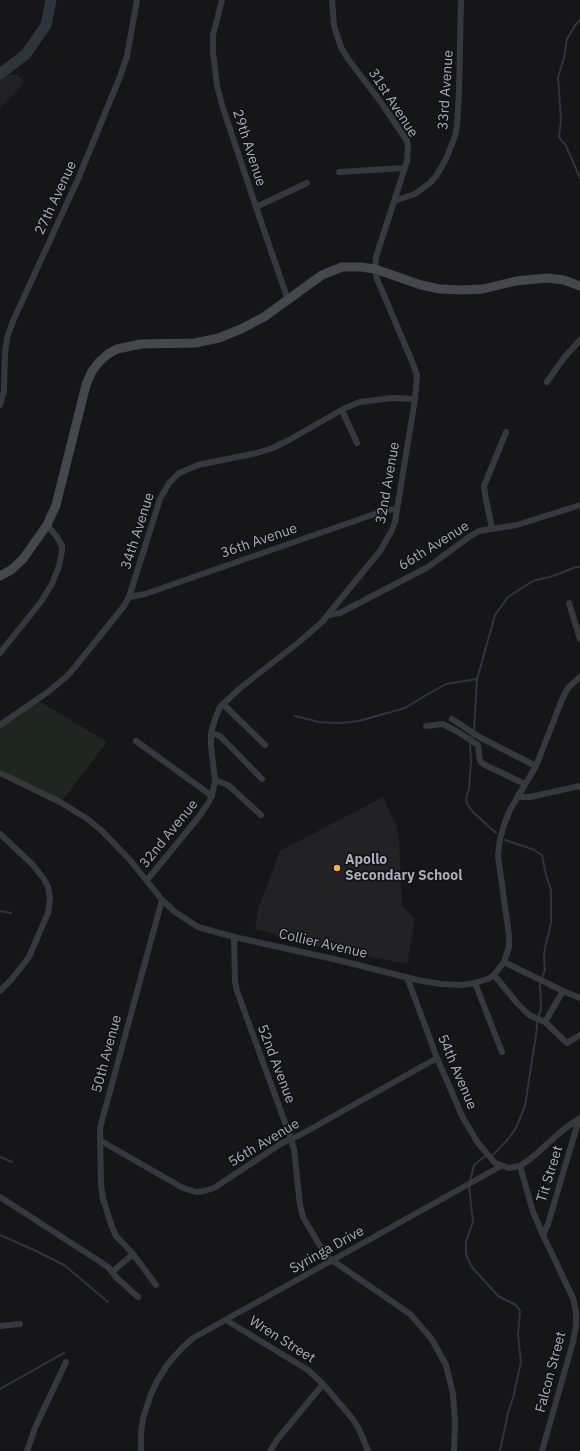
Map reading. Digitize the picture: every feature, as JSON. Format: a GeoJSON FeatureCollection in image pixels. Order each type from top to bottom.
{"type":"FeatureCollection","features":[{"type":"Feature","properties":{"kind":"street","name":"27th Avenue"},"geometry":{"type":"LineString","coordinates":[[0,405],[4,390],[7,338],[13,320],[79,177],[122,74],[137,0]]}},
{"type":"Feature","properties":{"kind":"street","name":"29th Avenue"},"geometry":{"type":"LineString","coordinates":[[222,0],[213,35],[214,71],[222,104],[288,300]]}},
{"type":"Feature","properties":{"kind":"street","name":"31st Avenue"},"geometry":{"type":"LineString","coordinates":[[332,0],[334,26],[341,47],[407,141],[408,146],[408,154],[404,168],[376,257],[375,269]]}},
{"type":"Feature","properties":{"kind":"street","name":"33rd Avenue"},"geometry":{"type":"LineString","coordinates":[[394,201],[415,194],[437,175],[446,159],[455,136],[459,92],[461,0]]}},
{"type":"Feature","properties":{"kind":"street"},"geometry":{"type":"LineString","coordinates":[[339,172],[404,168]]}},
{"type":"Feature","properties":{"kind":"street"},"geometry":{"type":"LineString","coordinates":[[256,207],[307,183]]}},
{"type":"Feature","properties":{"kind":"street"},"geometry":{"type":"LineString","coordinates":[[0,576],[11,570],[24,559],[47,525],[56,505],[86,385],[92,371],[99,362],[108,354],[117,349],[141,344],[195,344],[219,338],[264,317],[314,280],[330,271],[342,267],[352,266],[375,269],[421,285],[440,289],[462,290],[483,288],[516,281],[547,278],[564,280],[580,286]]}},
{"type":"Feature","properties":{"kind":"street","name":"32nd Avenue"},"geometry":{"type":"LineString","coordinates":[[147,880],[205,808],[212,796],[215,780],[211,733],[215,719],[223,704],[248,682],[316,628],[380,551],[388,539],[395,522],[415,399],[416,375],[411,359],[377,279],[375,269]]}},
{"type":"Feature","properties":{"kind":"street"},"geometry":{"type":"LineString","coordinates":[[547,382],[563,359],[580,340]]}},
{"type":"Feature","properties":{"kind":"street","name":"34th Avenue"},"geometry":{"type":"LineString","coordinates":[[0,725],[48,692],[67,676],[129,597],[160,499],[169,483],[179,473],[198,465],[257,453],[273,448],[352,405],[368,400],[392,398],[415,399]]}},
{"type":"Feature","properties":{"kind":"street"},"geometry":{"type":"LineString","coordinates":[[342,410],[357,443]]}},
{"type":"Feature","properties":{"kind":"street"},"geometry":{"type":"LineString","coordinates":[[492,528],[484,486],[506,432]]}},
{"type":"Feature","properties":{"kind":"street","name":"66th Avenue"},"geometry":{"type":"LineString","coordinates":[[328,614],[340,613],[428,567],[474,534],[492,528],[517,525],[580,505]]}},
{"type":"Feature","properties":{"kind":"street","name":"36th Avenue"},"geometry":{"type":"LineString","coordinates":[[129,597],[145,594],[386,510],[397,509]]}},
{"type":"Feature","properties":{"kind":"street"},"geometry":{"type":"LineString","coordinates":[[0,653],[40,603],[52,584],[59,566],[62,546],[47,525]]}},
{"type":"Feature","properties":{"kind":"street"},"geometry":{"type":"LineString","coordinates":[[568,604],[580,639]]}},
{"type":"Feature","properties":{"kind":"street","name":"Collier Avenue"},"geometry":{"type":"LineString","coordinates":[[0,773],[54,799],[86,818],[113,841],[147,880],[162,900],[175,912],[198,926],[234,937],[441,984],[462,985],[475,983],[488,979],[494,975],[504,962],[509,947],[509,935],[499,865],[499,848],[505,822],[518,795],[536,766],[563,697],[568,688],[580,677]]}},
{"type":"Feature","properties":{"kind":"street"},"geometry":{"type":"LineString","coordinates":[[223,704],[265,745]]}},
{"type":"Feature","properties":{"kind":"street"},"geometry":{"type":"LineString","coordinates":[[452,719],[476,735],[536,766]]}},
{"type":"Feature","properties":{"kind":"street"},"geometry":{"type":"LineString","coordinates":[[426,726],[443,724],[467,738],[479,747],[480,761],[483,764],[525,784]]}},
{"type":"Feature","properties":{"kind":"street"},"geometry":{"type":"LineString","coordinates":[[211,733],[220,736],[262,779]]}},
{"type":"Feature","properties":{"kind":"street"},"geometry":{"type":"LineString","coordinates":[[136,742],[212,796]]}},
{"type":"Feature","properties":{"kind":"street"},"geometry":{"type":"LineString","coordinates":[[215,780],[228,785],[261,815]]}},
{"type":"Feature","properties":{"kind":"street"},"geometry":{"type":"LineString","coordinates":[[518,795],[522,797],[530,797],[580,786]]}},
{"type":"Feature","properties":{"kind":"street"},"geometry":{"type":"LineString","coordinates":[[0,834],[33,866],[44,880],[48,887],[50,898],[48,913],[28,957],[12,980],[0,991]]}},
{"type":"Feature","properties":{"kind":"street","name":"50th Avenue"},"geometry":{"type":"LineString","coordinates":[[156,1286],[133,1254],[116,1236],[108,1216],[101,1185],[101,1121],[162,900]]}},
{"type":"Feature","properties":{"kind":"street","name":"52nd Avenue"},"geometry":{"type":"LineString","coordinates":[[234,937],[235,982],[239,1000],[294,1149],[301,1211],[306,1224],[326,1256],[410,1314],[434,1343],[446,1366],[453,1394],[455,1422],[454,1451]]}},
{"type":"Feature","properties":{"kind":"street"},"geometry":{"type":"LineString","coordinates":[[504,962],[563,992],[580,998]]}},
{"type":"Feature","properties":{"kind":"street"},"geometry":{"type":"LineString","coordinates":[[494,975],[529,1015],[545,1022],[567,1044],[580,1035]]}},
{"type":"Feature","properties":{"kind":"street","name":"54th Avenue"},"geometry":{"type":"LineString","coordinates":[[407,977],[437,1058],[463,1118],[484,1151],[495,1163],[501,1166]]}},
{"type":"Feature","properties":{"kind":"street"},"geometry":{"type":"LineString","coordinates":[[475,983],[502,1052]]}},
{"type":"Feature","properties":{"kind":"street"},"geometry":{"type":"LineString","coordinates":[[545,1022],[563,992]]}},
{"type":"Feature","properties":{"kind":"street","name":"56th Avenue"},"geometry":{"type":"LineString","coordinates":[[101,1141],[171,1183],[196,1192],[204,1191],[214,1188],[282,1143],[300,1135],[437,1058]]}},
{"type":"Feature","properties":{"kind":"street"},"geometry":{"type":"LineString","coordinates":[[520,1166],[534,1156],[564,1129],[579,1119]]}},
{"type":"Feature","properties":{"kind":"street","name":"Tit Street"},"geometry":{"type":"LineString","coordinates":[[543,1235],[548,1224],[579,1119]]}},
{"type":"Feature","properties":{"kind":"street","name":"Syringa Drive"},"geometry":{"type":"LineString","coordinates":[[141,1451],[143,1418],[157,1381],[168,1364],[183,1347],[194,1338],[474,1180],[501,1166],[514,1168],[520,1166]]}},
{"type":"Feature","properties":{"kind":"street","name":"Falcon Street"},"geometry":{"type":"LineString","coordinates":[[520,1166],[533,1212],[573,1298],[576,1318],[573,1342],[542,1451]]}},
{"type":"Feature","properties":{"kind":"street"},"geometry":{"type":"LineString","coordinates":[[0,1197],[96,1258],[138,1297]]}},
{"type":"Feature","properties":{"kind":"street"},"geometry":{"type":"LineString","coordinates":[[112,1272],[133,1254]]}},
{"type":"Feature","properties":{"kind":"street","name":"Wren Street"},"geometry":{"type":"LineString","coordinates":[[226,1320],[308,1370],[323,1384],[352,1418],[359,1429],[368,1451]]}},
{"type":"Feature","properties":{"kind":"street"},"geometry":{"type":"LineString","coordinates":[[0,1326],[20,1324]]}},
{"type":"Feature","properties":{"kind":"street"},"geometry":{"type":"LineString","coordinates":[[27,1451],[35,1428],[66,1362]]}},
{"type":"Feature","properties":{"kind":"street"},"geometry":{"type":"LineString","coordinates":[[270,1451],[277,1440],[323,1384]]}},
{"type":"Feature","properties":{"kind":"shaded area"},"geometry":{"type":"Polygon","coordinates":[[[16,74],[25,82],[0,108],[0,77],[16,74]]]}},
{"type":"Feature","properties":{"kind":"shaded area"},"geometry":{"type":"Polygon","coordinates":[[[37,700],[107,742],[60,803],[0,774],[0,724],[37,700]]]}},
{"type":"Feature","properties":{"kind":"shaded area","name":"Apollo Secondary School"},"geometry":{"type":"Polygon","coordinates":[[[383,797],[397,827],[402,906],[415,919],[407,964],[324,948],[255,929],[258,909],[280,851],[383,797]]]}},
{"type":"Feature","properties":{"kind":"waterway"},"geometry":{"type":"LineString","coordinates":[[0,74],[26,54],[46,25],[51,0]]}},
{"type":"Feature","properties":{"kind":"waterway"},"geometry":{"type":"LineString","coordinates":[[580,20],[567,39],[564,58],[558,77],[561,120],[559,137],[566,146],[580,178]]}},
{"type":"Feature","properties":{"kind":"waterway"},"geometry":{"type":"LineString","coordinates":[[496,833],[473,812],[467,804],[466,798],[469,789],[471,761],[470,742],[474,731],[477,679],[495,615],[508,597],[533,581],[580,567]]}},
{"type":"Feature","properties":{"kind":"waterway"},"geometry":{"type":"LineString","coordinates":[[295,716],[319,722],[340,723],[359,721],[405,708],[446,684],[477,679]]}},
{"type":"Feature","properties":{"kind":"waterway"},"geometry":{"type":"LineString","coordinates":[[505,840],[532,849],[542,855],[551,890],[551,923],[545,948],[545,970],[540,983],[541,1010],[538,1017]]}},
{"type":"Feature","properties":{"kind":"waterway"},"geometry":{"type":"LineString","coordinates":[[0,911],[11,913]]}},
{"type":"Feature","properties":{"kind":"waterway"},"geometry":{"type":"LineString","coordinates":[[470,1182],[474,1165],[484,1157],[494,1154],[516,1128],[525,1106],[537,1021]]}},
{"type":"Feature","properties":{"kind":"waterway"},"geometry":{"type":"LineString","coordinates":[[0,1157],[12,1162]]}},
{"type":"Feature","properties":{"kind":"waterway"},"geometry":{"type":"LineString","coordinates":[[469,1186],[473,1222],[466,1241],[466,1254],[471,1266],[498,1296],[516,1305],[520,1311],[518,1335],[521,1362],[500,1451]]}},
{"type":"Feature","properties":{"kind":"waterway"},"geometry":{"type":"LineString","coordinates":[[0,1235],[64,1265],[108,1302]]}},
{"type":"Feature","properties":{"kind":"waterway"},"geometry":{"type":"LineString","coordinates":[[0,1389],[64,1353]]}},
{"type":"Feature","properties":{"kind":"place","name":"Apollo Secondary School"},"geometry":{"type":"Point","coordinates":[337,868]}}]}
